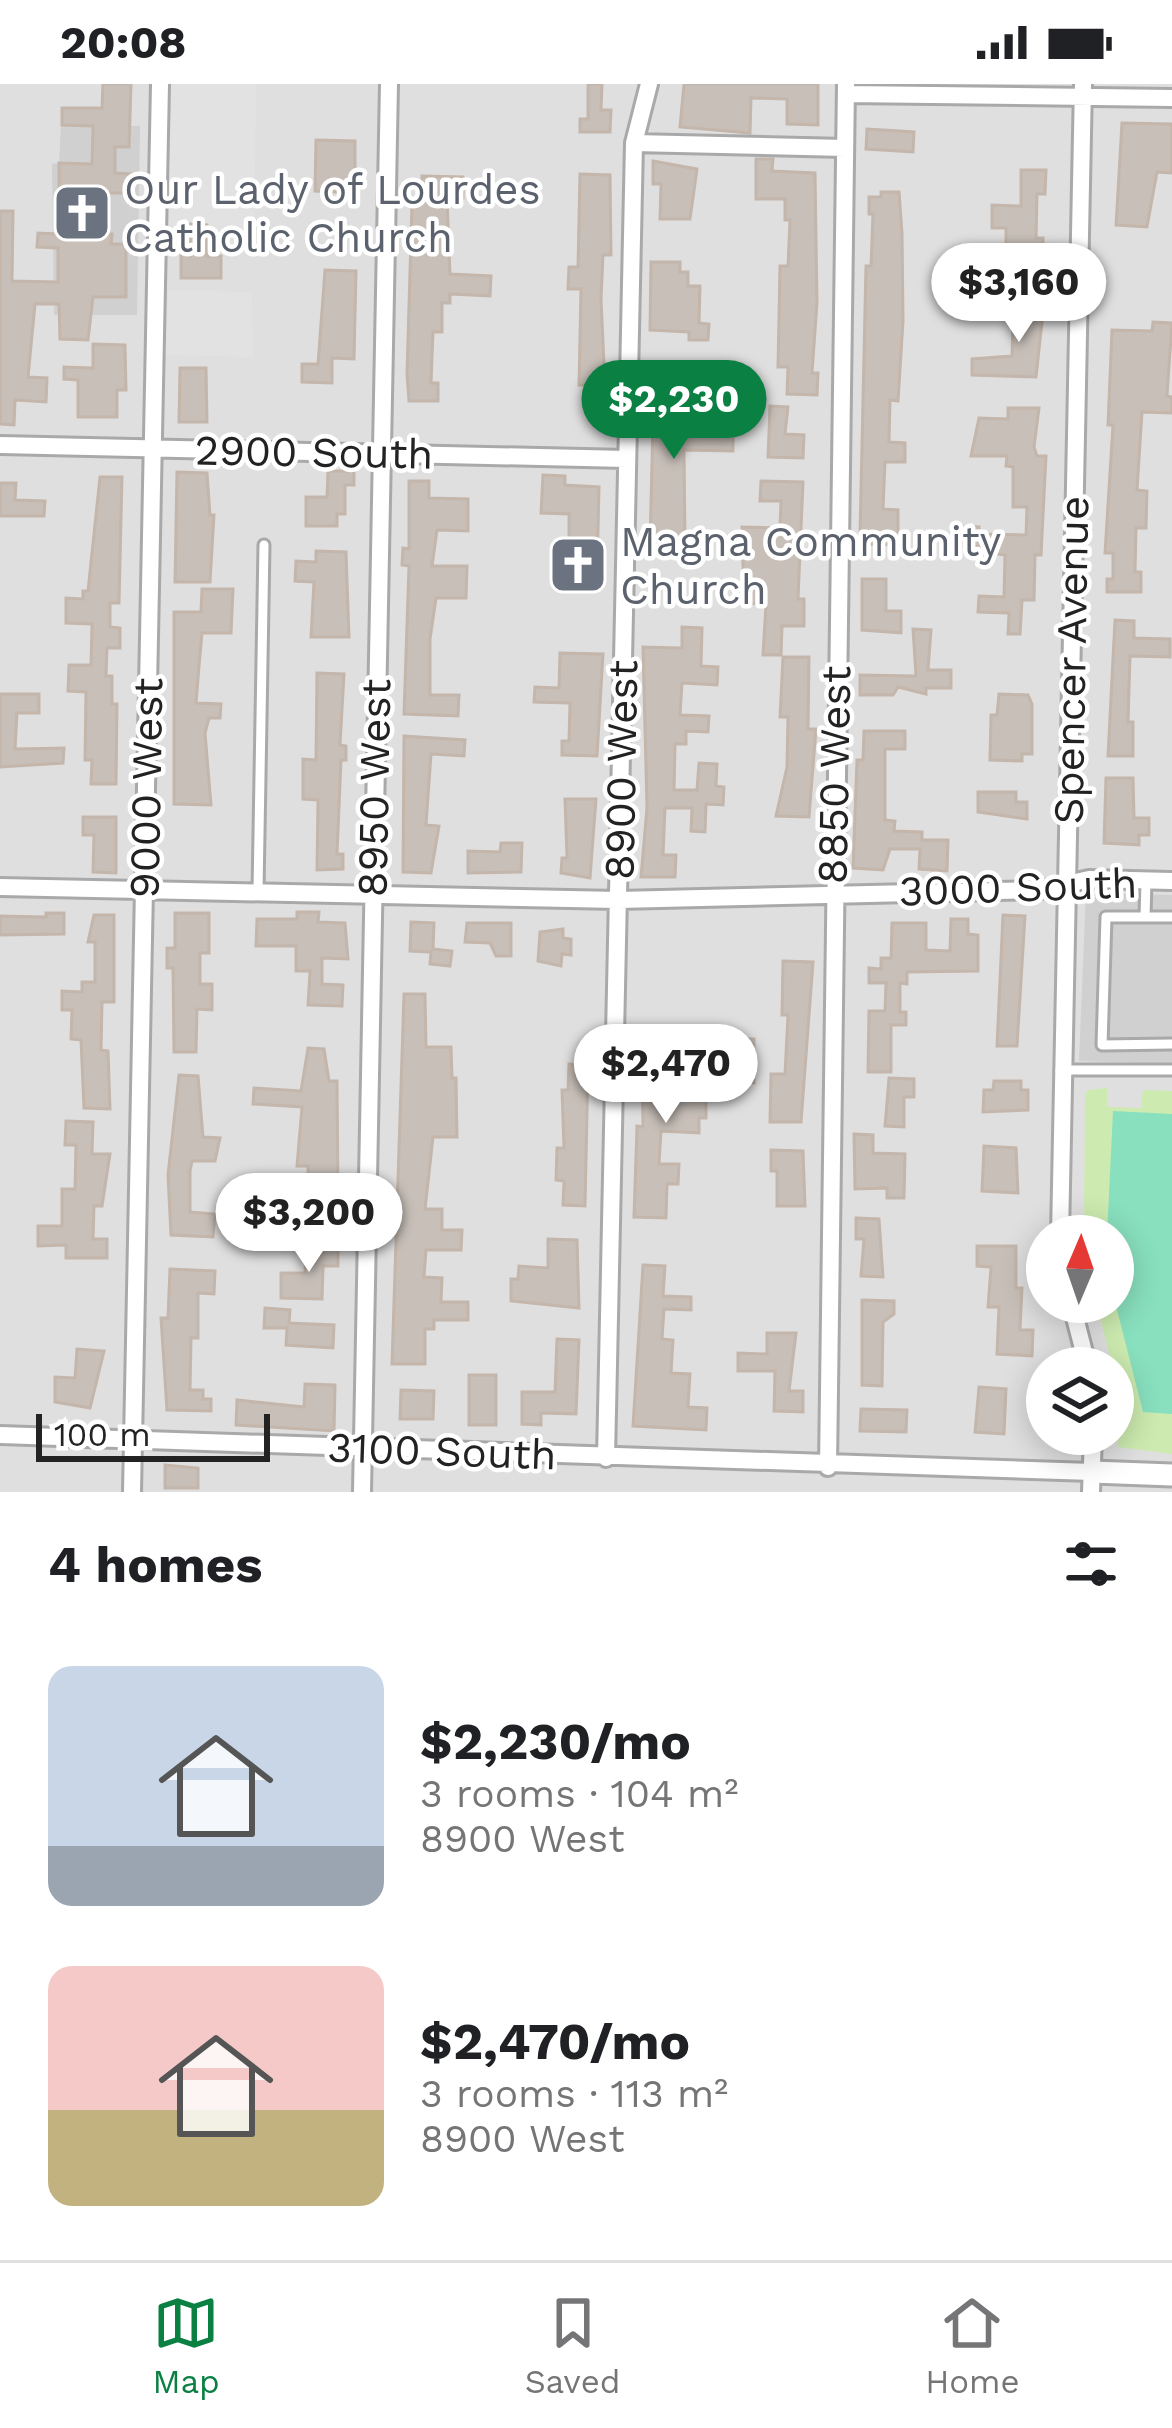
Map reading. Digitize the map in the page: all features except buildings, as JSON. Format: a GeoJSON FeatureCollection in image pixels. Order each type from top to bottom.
{"type":"FeatureCollection","features":[{"type":"Feature","properties":{"kind":"street","name":"9000 West"},"geometry":{"type":"LineString","coordinates":[[132,1492],[160,84]]}},
{"type":"Feature","properties":{"kind":"street","name":"8950 West"},"geometry":{"type":"LineString","coordinates":[[362,1492],[389,84]]}},
{"type":"Feature","properties":{"kind":"street","name":"8900 West"},"geometry":{"type":"LineString","coordinates":[[606,1458],[634,142],[649,84]]}},
{"type":"Feature","properties":{"kind":"street"},"geometry":{"type":"LineString","coordinates":[[846,89],[1083,91],[1172,98]]}},
{"type":"Feature","properties":{"kind":"street","name":"8850 West"},"geometry":{"type":"LineString","coordinates":[[828,1467],[846,89]]}},
{"type":"Feature","properties":{"kind":"street","name":"Spencer Avenue"},"geometry":{"type":"LineString","coordinates":[[1060,1215],[1083,91]]}},
{"type":"Feature","properties":{"kind":"street"},"geometry":{"type":"LineString","coordinates":[[634,142],[844,148]]}},
{"type":"Feature","properties":{"kind":"street","name":"2900 South"},"geometry":{"type":"LineString","coordinates":[[0,445],[628,459]]}},
{"type":"Feature","properties":{"kind":"street","name":"3000 South"},"geometry":{"type":"LineString","coordinates":[[0,887],[618,900],[1040,890],[1066,883],[1172,881]]}},
{"type":"Feature","properties":{"kind":"street","name":"3100 South"},"geometry":{"type":"LineString","coordinates":[[0,1435],[828,1467],[1092,1482],[1172,1475]]}},
{"type":"Feature","properties":{"kind":"lane"},"geometry":{"type":"LineString","coordinates":[[258,892],[264,545]]}},
{"type":"Feature","properties":{"kind":"lane"},"geometry":{"type":"LineString","coordinates":[[1145,917],[1146,880]]}},
{"type":"Feature","properties":{"kind":"lane"},"geometry":{"type":"LineString","coordinates":[[1172,917],[1106,917],[1102,1045],[1172,1044]]}},
{"type":"Feature","properties":{"kind":"lane"},"geometry":{"type":"LineString","coordinates":[[1060,1070],[1172,1070]]}},
{"type":"Feature","properties":{"kind":"shaded area"},"geometry":{"type":"Polygon","coordinates":[[[0,84],[1172,84],[1172,1492],[0,1492],[0,84]]]}},
{"type":"Feature","properties":{"kind":"shaded area"},"geometry":{"type":"Polygon","coordinates":[[[170,84],[256,84],[254,250],[167,248],[170,84]]]}},
{"type":"Feature","properties":{"kind":"shaded area"},"geometry":{"type":"Polygon","coordinates":[[[61,125],[140,126],[137,315],[54,315],[52,164],[59,163],[61,125]]]}},
{"type":"Feature","properties":{"kind":"shaded area"},"geometry":{"type":"Polygon","coordinates":[[[168,290],[252,292],[253,357],[166,355],[168,290]]]}},
{"type":"Feature","properties":{"kind":"shaded area"},"geometry":{"type":"Polygon","coordinates":[[[1086,893],[1172,895],[1172,1064],[1079,1061],[1086,893]]]}},
{"type":"Feature","properties":{"kind":"green space"},"geometry":{"type":"Polygon","coordinates":[[[1107,1088],[1107,1107],[1141,1108],[1143,1090],[1172,1091],[1172,1454],[1134,1449],[1134,1347],[1108,1347],[1101,1323],[1134,1323],[1134,1215],[1084,1215],[1088,1090],[1107,1088]]]}},
{"type":"Feature","properties":{"kind":"green space"},"geometry":{"type":"Polygon","coordinates":[[[1113,1111],[1172,1114],[1172,1414],[1143,1412],[1134,1377],[1134,1347],[1126,1347],[1120,1323],[1134,1323],[1134,1215],[1108,1215],[1113,1111]]]}},
{"type":"Feature","properties":{"kind":"place","name":"Our Lady of Lourdes Catholic Church"},"geometry":{"type":"Point","coordinates":[82,213]}},
{"type":"Feature","properties":{"kind":"place","name":"Magna Community Church"},"geometry":{"type":"Point","coordinates":[578,565]}}]}
